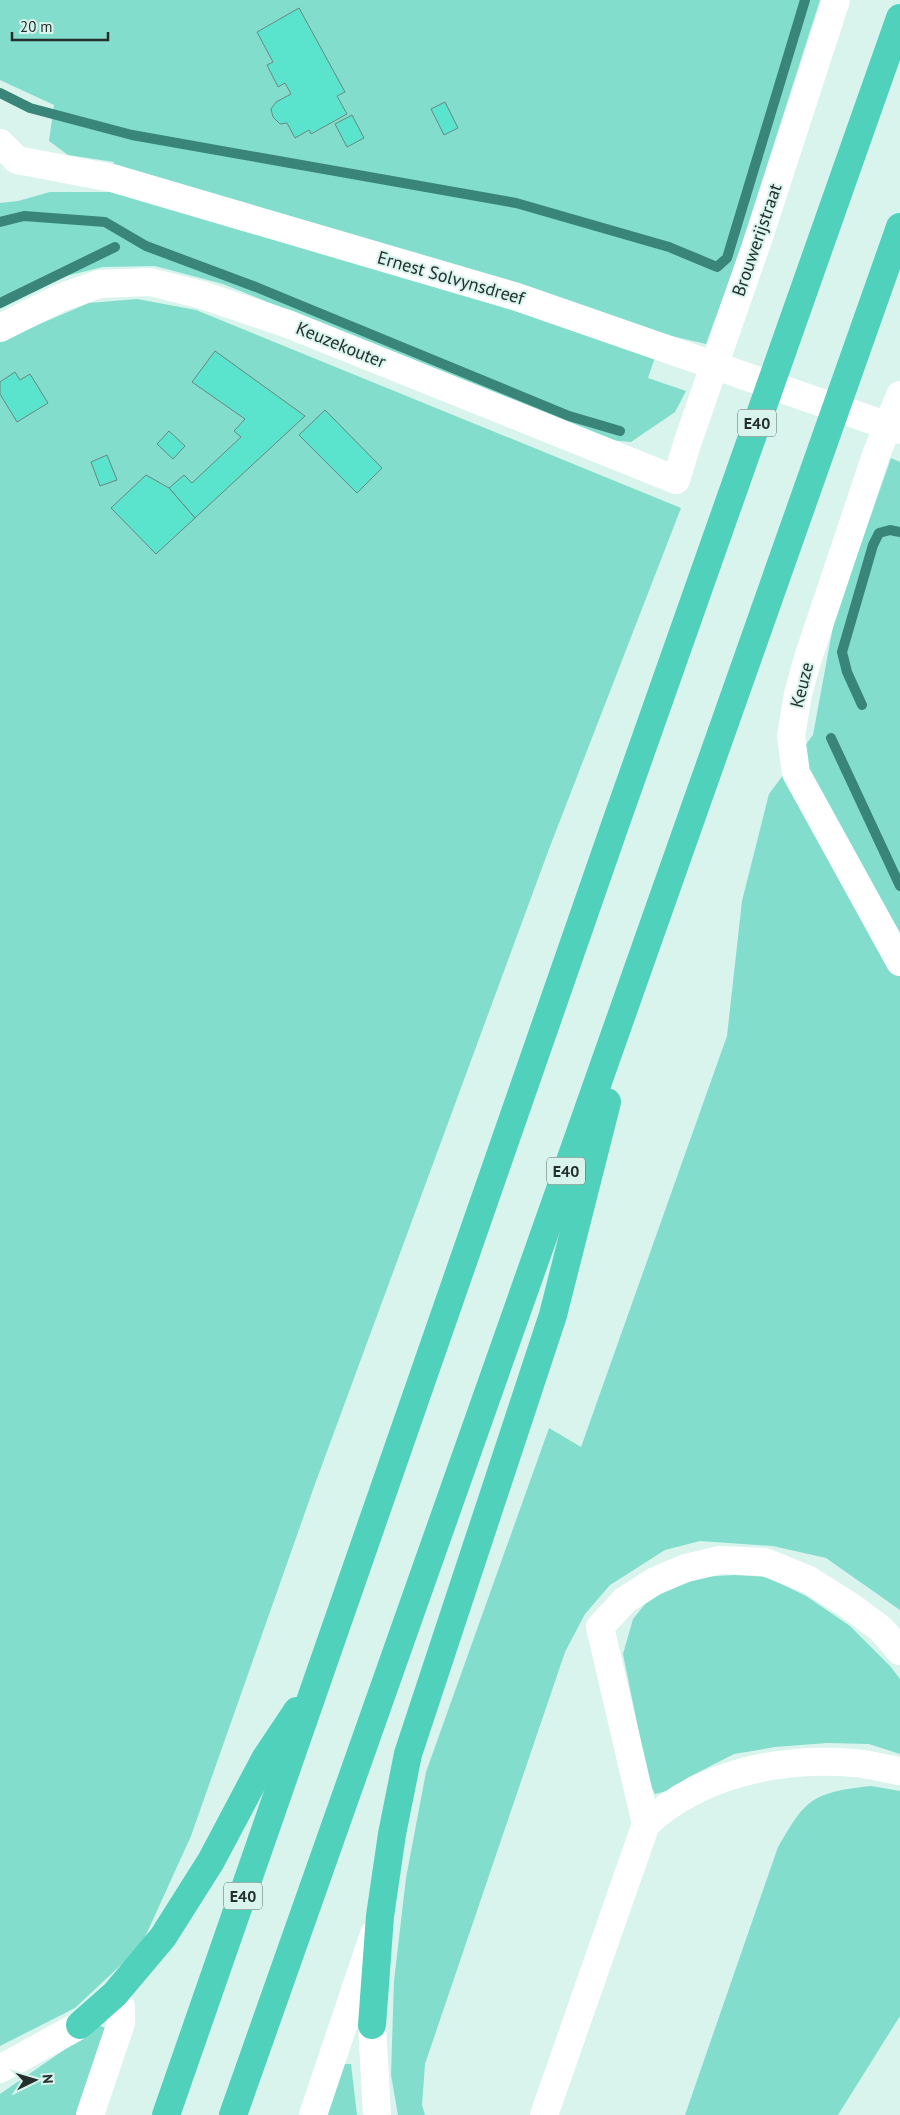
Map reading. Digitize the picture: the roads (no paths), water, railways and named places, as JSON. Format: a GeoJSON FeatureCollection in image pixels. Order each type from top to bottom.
{"type":"FeatureCollection","features":[{"type":"Feature","properties":{"kind":"highway","name":"E40"},"geometry":{"type":"LineString","coordinates":[[166,2115],[614,828],[900,18]]}},
{"type":"Feature","properties":{"kind":"highway","name":"E40"},"geometry":{"type":"LineString","coordinates":[[234,2115],[650,930],[900,227]]}},
{"type":"Feature","properties":{"kind":"highway"},"geometry":{"type":"LineString","coordinates":[[372,2025],[380,1916],[392,1834],[408,1754],[553,1315],[650,930]]}},
{"type":"Feature","properties":{"kind":"highway"},"geometry":{"type":"LineString","coordinates":[[80,2025],[115,1994],[163,1937],[211,1861],[265,1759],[320,1676]]}},
{"type":"Feature","properties":{"kind":"street","name":"Brouwerijstraat"},"geometry":{"type":"LineString","coordinates":[[676,480],[688,440],[760,234],[836,0]]}},
{"type":"Feature","properties":{"kind":"street","name":"Ernest Solvynsdreef"},"geometry":{"type":"LineString","coordinates":[[6,158],[112,178],[517,296],[900,430]]}},
{"type":"Feature","properties":{"kind":"street","name":"Keuzekouter"},"geometry":{"type":"LineString","coordinates":[[0,328],[60,298],[99,284],[150,282],[202,295],[288,324],[676,480]]}},
{"type":"Feature","properties":{"kind":"street","name":"Keuze"},"geometry":{"type":"LineString","coordinates":[[900,396],[876,456],[808,658],[798,694],[791,736],[796,773],[900,962]]}},
{"type":"Feature","properties":{"kind":"street"},"geometry":{"type":"LineString","coordinates":[[646,1824],[600,1627],[625,1600],[656,1581],[686,1568],[720,1560],[765,1562],[809,1580],[850,1606],[880,1629],[900,1651]]}},
{"type":"Feature","properties":{"kind":"street"},"geometry":{"type":"LineString","coordinates":[[544,2115],[646,1824],[662,1809],[682,1797],[717,1781],[749,1770],[804,1764],[855,1763],[900,1771]]}},
{"type":"Feature","properties":{"kind":"street"},"geometry":{"type":"LineString","coordinates":[[313,2115],[380,1916]]}},
{"type":"Feature","properties":{"kind":"street"},"geometry":{"type":"LineString","coordinates":[[90,2115],[122,2023],[121,2006],[115,1994]]}},
{"type":"Feature","properties":{"kind":"street"},"geometry":{"type":"LineString","coordinates":[[0,2069],[80,2025]]}},
{"type":"Feature","properties":{"kind":"street"},"geometry":{"type":"LineString","coordinates":[[372,2025],[377,2115]]}},
{"type":"Feature","properties":{"kind":"waterway"},"geometry":{"type":"LineString","coordinates":[[0,93],[30,108],[132,135],[516,203],[669,247],[717,267],[727,258],[805,0]]}},
{"type":"Feature","properties":{"kind":"waterway"},"geometry":{"type":"LineString","coordinates":[[0,222],[24,216],[105,222],[146,246],[256,287],[569,416],[620,431]]}},
{"type":"Feature","properties":{"kind":"waterway"},"geometry":{"type":"LineString","coordinates":[[0,303],[115,247]]}},
{"type":"Feature","properties":{"kind":"waterway"},"geometry":{"type":"LineString","coordinates":[[862,705],[847,672],[842,652],[873,545],[879,533],[890,530],[900,532]]}},
{"type":"Feature","properties":{"kind":"waterway"},"geometry":{"type":"LineString","coordinates":[[831,738],[900,886]]}}]}
